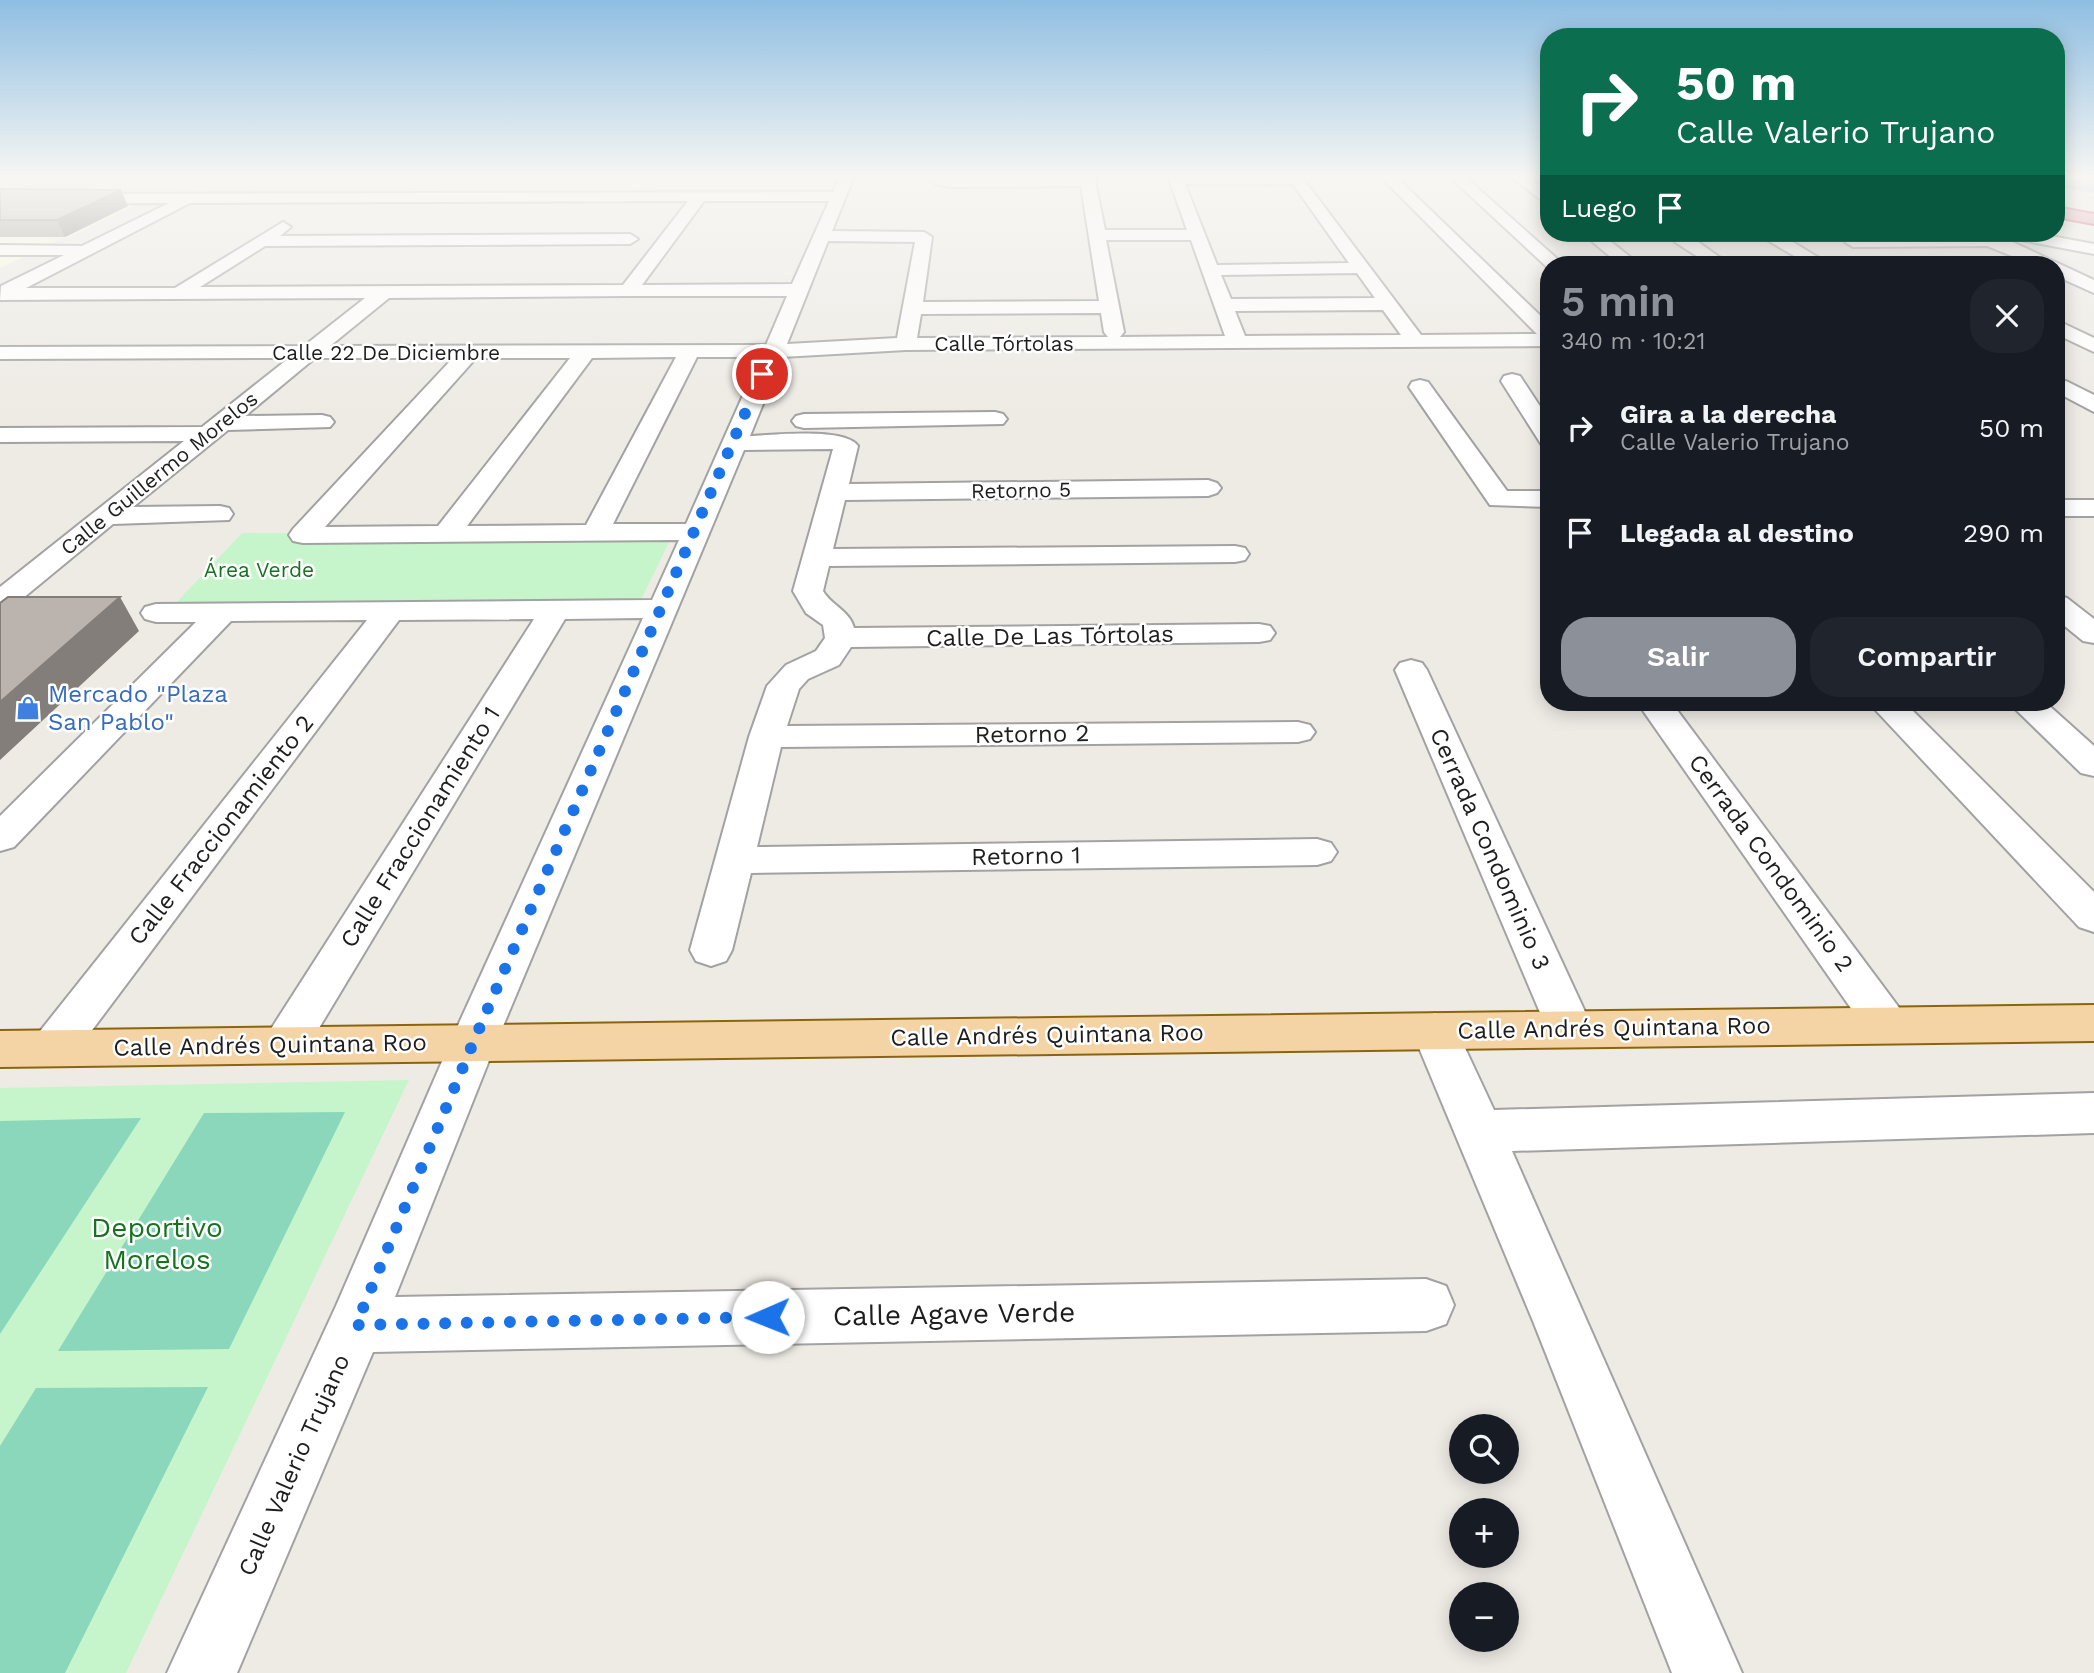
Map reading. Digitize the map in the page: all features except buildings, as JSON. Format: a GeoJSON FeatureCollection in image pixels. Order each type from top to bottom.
{"type":"FeatureCollection","features":[{"type":"Feature","properties":{"kind":"main road","name":"Calle Andrés Quintana Roo"},"geometry":{"type":"LineString","coordinates":[[0,1049],[2094,1023]]}},
{"type":"Feature","properties":{"kind":"street"},"geometry":{"type":"LineString","coordinates":[[0,294],[80,254]]}},
{"type":"Feature","properties":{"kind":"street"},"geometry":{"type":"LineString","coordinates":[[179,293],[240,254]]}},
{"type":"Feature","properties":{"kind":"street"},"geometry":{"type":"LineString","coordinates":[[585,291],[617,254]]}},
{"type":"Feature","properties":{"kind":"street"},"geometry":{"type":"LineString","coordinates":[[628,291],[656,254]]}},
{"type":"Feature","properties":{"kind":"street","name":"Calle Valerio Trujano"},"geometry":{"type":"LineString","coordinates":[[202,1673],[356,1325],[473,1043],[739,432],[813,254]]}},
{"type":"Feature","properties":{"kind":"street"},"geometry":{"type":"LineString","coordinates":[[905,344],[921,254]]}},
{"type":"Feature","properties":{"kind":"street"},"geometry":{"type":"LineString","coordinates":[[1100,254],[1116,342]]}},
{"type":"Feature","properties":{"kind":"street"},"geometry":{"type":"LineString","coordinates":[[1204,254],[1237,341]]}},
{"type":"Feature","properties":{"kind":"street"},"geometry":{"type":"LineString","coordinates":[[1352,254],[1415,341]]}},
{"type":"Feature","properties":{"kind":"street"},"geometry":{"type":"LineString","coordinates":[[1466,254],[1540,328]]}},
{"type":"Feature","properties":{"kind":"street"},"geometry":{"type":"LineString","coordinates":[[1210,270],[1362,268]]}},
{"type":"Feature","properties":{"kind":"street"},"geometry":{"type":"LineString","coordinates":[[2065,273],[2094,286]]}},
{"type":"Feature","properties":{"kind":"street"},"geometry":{"type":"LineString","coordinates":[[0,294],[798,290]]}},
{"type":"Feature","properties":{"kind":"street","name":"Calle Guillermo Morelos"},"geometry":{"type":"LineString","coordinates":[[0,601],[384,292]]}},
{"type":"Feature","properties":{"kind":"street"},"geometry":{"type":"LineString","coordinates":[[1223,305],[1388,304]]}},
{"type":"Feature","properties":{"kind":"street"},"geometry":{"type":"LineString","coordinates":[[912,308],[1109,307]]}},
{"type":"Feature","properties":{"kind":"street"},"geometry":{"type":"LineString","coordinates":[[2065,334],[2090,358]]}},
{"type":"Feature","properties":{"kind":"street","name":"Calle Tórtolas"},"geometry":{"type":"LineString","coordinates":[[772,351],[905,344],[1415,341],[1540,337]]}},
{"type":"Feature","properties":{"kind":"street"},"geometry":{"type":"LineString","coordinates":[[447,533],[586,351]]}},
{"type":"Feature","properties":{"kind":"street"},"geometry":{"type":"LineString","coordinates":[[596,533],[690,351]]}},
{"type":"Feature","properties":{"kind":"street","name":"Calle 22 De Diciembre"},"geometry":{"type":"LineString","coordinates":[[0,353],[772,351]]}},
{"type":"Feature","properties":{"kind":"street"},"geometry":{"type":"LineString","coordinates":[[470,352],[303,535],[694,532]]}},
{"type":"Feature","properties":{"kind":"street"},"geometry":{"type":"LineString","coordinates":[[1512,381],[1540,423]]}},
{"type":"Feature","properties":{"kind":"street"},"geometry":{"type":"LineString","coordinates":[[1420,387],[1499,499],[1540,499]]}},
{"type":"Feature","properties":{"kind":"street"},"geometry":{"type":"LineString","coordinates":[[2066,388],[2094,405]]}},
{"type":"Feature","properties":{"kind":"street"},"geometry":{"type":"LineString","coordinates":[[739,432],[995,419]]}},
{"type":"Feature","properties":{"kind":"street"},"geometry":{"type":"LineString","coordinates":[[0,435],[322,422]]}},
{"type":"Feature","properties":{"kind":"street"},"geometry":{"type":"LineString","coordinates":[[711,950],[766,737],[783,687],[797,671],[828,658],[841,638],[837,621],[817,607],[808,591],[846,446],[837,442],[739,432]]}},
{"type":"Feature","properties":{"kind":"street","name":"Retorno 5"},"geometry":{"type":"LineString","coordinates":[[834,492],[1208,488]]}},
{"type":"Feature","properties":{"kind":"street"},"geometry":{"type":"LineString","coordinates":[[106,516],[220,514]]}},
{"type":"Feature","properties":{"kind":"street"},"geometry":{"type":"LineString","coordinates":[[818,558],[1236,554]]}},
{"type":"Feature","properties":{"kind":"street"},"geometry":{"type":"LineString","coordinates":[[156,613],[661,609]]}},
{"type":"Feature","properties":{"kind":"street","name":"Calle Fraccionamiento 1"},"geometry":{"type":"LineString","coordinates":[[285,1045],[555,610]]}},
{"type":"Feature","properties":{"kind":"street","name":"Calle Fraccionamiento 2"},"geometry":{"type":"LineString","coordinates":[[53,1048],[390,611]]}},
{"type":"Feature","properties":{"kind":"street"},"geometry":{"type":"LineString","coordinates":[[2065,611],[2094,634]]}},
{"type":"Feature","properties":{"kind":"street"},"geometry":{"type":"LineString","coordinates":[[0,838],[222,613]]}},
{"type":"Feature","properties":{"kind":"street","name":"Calle De Las Tórtolas"},"geometry":{"type":"LineString","coordinates":[[841,638],[1259,633]]}},
{"type":"Feature","properties":{"kind":"street","name":"Cerrada Condominio 3"},"geometry":{"type":"LineString","coordinates":[[1410,670],[1570,1029]]}},
{"type":"Feature","properties":{"kind":"street","name":"Cerrada Condominio 2"},"geometry":{"type":"LineString","coordinates":[[1660,711],[1887,1025]]}},
{"type":"Feature","properties":{"kind":"street"},"geometry":{"type":"LineString","coordinates":[[1894,711],[2094,917]]}},
{"type":"Feature","properties":{"kind":"street"},"geometry":{"type":"LineString","coordinates":[[2035,711],[2094,765]]}},
{"type":"Feature","properties":{"kind":"street","name":"Retorno 2"},"geometry":{"type":"LineString","coordinates":[[766,737],[1298,732]]}},
{"type":"Feature","properties":{"kind":"street","name":"Retorno 1"},"geometry":{"type":"LineString","coordinates":[[735,860],[1317,852]]}},
{"type":"Feature","properties":{"kind":"street"},"geometry":{"type":"LineString","coordinates":[[1435,1031],[1561,1321],[1707,1673]]}},
{"type":"Feature","properties":{"kind":"street"},"geometry":{"type":"LineString","coordinates":[[1478,1131],[2094,1113]]}},
{"type":"Feature","properties":{"kind":"street","name":"Calle Agave Verde"},"geometry":{"type":"LineString","coordinates":[[356,1325],[1426,1305]]}},
{"type":"Feature","properties":{"kind":"shaded area"},"geometry":{"type":"Polygon","coordinates":[[[0,254],[29,254],[0,268],[0,254]]]}},
{"type":"Feature","properties":{"kind":"green space","name":"Área Verde"},"geometry":{"type":"Polygon","coordinates":[[[242,533],[672,536],[641,600],[172,607],[242,533]]]}},
{"type":"Feature","properties":{"kind":"green space","name":"Deportivo Morelos"},"geometry":{"type":"Polygon","coordinates":[[[409,1080],[126,1673],[0,1673],[0,1088],[409,1080]]]}},
{"type":"Feature","properties":{"kind":"green space"},"geometry":{"type":"Polygon","coordinates":[[[345,1112],[229,1349],[58,1351],[204,1113],[345,1112]]]}},
{"type":"Feature","properties":{"kind":"green space"},"geometry":{"type":"Polygon","coordinates":[[[141,1118],[0,1334],[0,1121],[141,1118]]]}},
{"type":"Feature","properties":{"kind":"green space"},"geometry":{"type":"Polygon","coordinates":[[[208,1387],[65,1673],[0,1673],[0,1446],[36,1388],[208,1387]]]}},
{"type":"Feature","properties":{"kind":"place","name":"Mercado \"Plaza San Pablo\""},"geometry":{"type":"Point","coordinates":[28,708]}},
{"type":"Feature","properties":{"kind":"route"},"geometry":{"type":"LineString","coordinates":[[762,374],[473,1043],[356,1325],[768,1317]]}}]}
